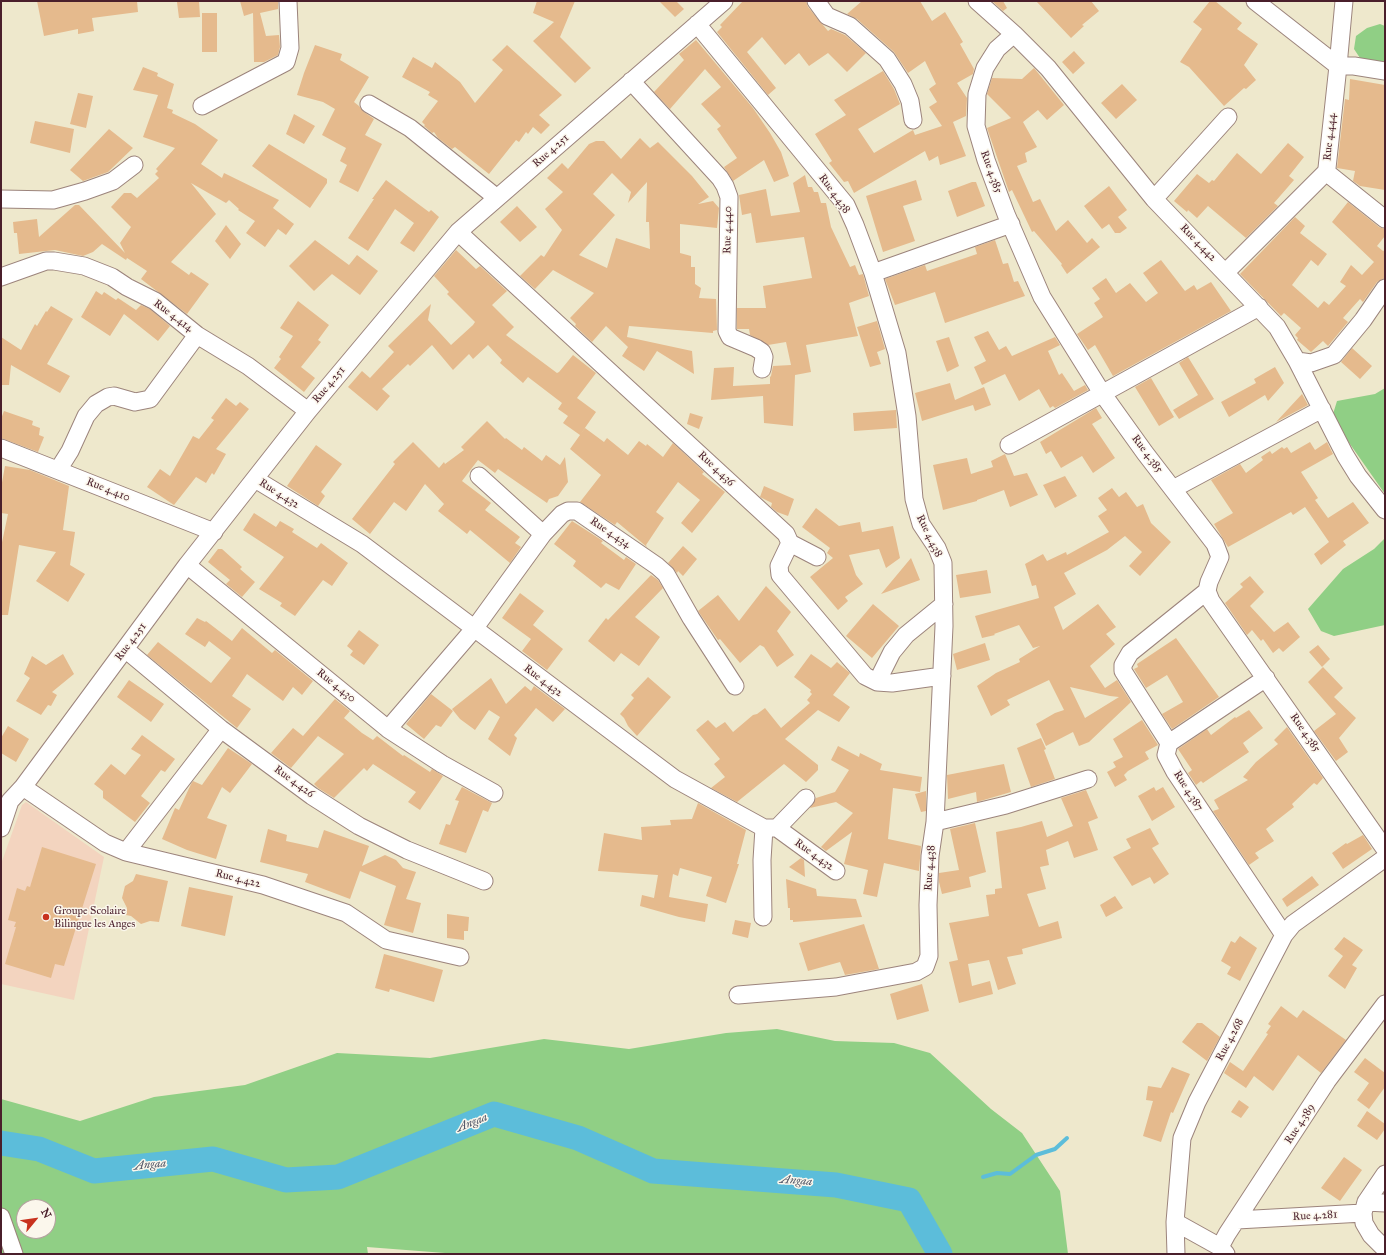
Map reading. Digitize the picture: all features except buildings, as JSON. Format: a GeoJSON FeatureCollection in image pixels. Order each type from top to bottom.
{"type":"FeatureCollection","features":[{"type":"Feature","properties":{"kind":"street"},"geometry":{"type":"LineString","coordinates":[[202,106],[286,62],[290,48],[288,1]]}},
{"type":"Feature","properties":{"kind":"street","name":"Rue 4.251"},"geometry":{"type":"LineString","coordinates":[[1,828],[5,800],[23,787],[187,565],[308,411],[458,232],[724,1]]}},
{"type":"Feature","properties":{"kind":"street"},"geometry":{"type":"LineString","coordinates":[[816,1],[827,16],[850,26],[887,58],[903,84],[910,101],[913,120]]}},
{"type":"Feature","properties":{"kind":"street","name":"Rue 4.442"},"geometry":{"type":"LineString","coordinates":[[977,1],[1014,34],[1048,68],[1154,199],[1226,272],[1277,327],[1297,361],[1332,431],[1355,471],[1385,510]]}},
{"type":"Feature","properties":{"kind":"street"},"geometry":{"type":"LineString","coordinates":[[1255,1],[1338,66],[1354,66],[1385,71]]}},
{"type":"Feature","properties":{"kind":"street","name":"Rue 4.444"},"geometry":{"type":"LineString","coordinates":[[1226,272],[1326,172],[1344,1]]}},
{"type":"Feature","properties":{"kind":"street","name":"Rue 4.438"},"geometry":{"type":"LineString","coordinates":[[697,24],[846,205],[855,225],[872,273],[897,353],[907,416],[914,499],[921,524],[937,548],[943,563],[944,604],[942,676],[935,822],[930,856],[928,905],[929,956],[925,968],[916,972],[836,986],[738,995]]}},
{"type":"Feature","properties":{"kind":"street","name":"Rue 4.385"},"geometry":{"type":"LineString","coordinates":[[1014,34],[998,49],[985,68],[978,94],[976,126],[986,160],[1042,297],[1102,393],[1145,453],[1215,544],[1220,557],[1209,582],[1207,591],[1211,601],[1385,849]]}},
{"type":"Feature","properties":{"kind":"street","name":"Rue 4.440"},"geometry":{"type":"LineString","coordinates":[[632,81],[720,178],[725,186],[729,197],[727,331],[730,337],[762,352],[764,357],[762,369]]}},
{"type":"Feature","properties":{"kind":"street"},"geometry":{"type":"LineString","coordinates":[[368,104],[410,128],[497,198]]}},
{"type":"Feature","properties":{"kind":"street"},"geometry":{"type":"LineString","coordinates":[[1154,199],[1228,117]]}},
{"type":"Feature","properties":{"kind":"street"},"geometry":{"type":"LineString","coordinates":[[1,199],[53,200],[113,181],[134,165]]}},
{"type":"Feature","properties":{"kind":"street"},"geometry":{"type":"LineString","coordinates":[[1326,172],[1385,219]]}},
{"type":"Feature","properties":{"kind":"street"},"geometry":{"type":"LineString","coordinates":[[872,273],[1011,224]]}},
{"type":"Feature","properties":{"kind":"street","name":"Rue 4.436"},"geometry":{"type":"LineString","coordinates":[[458,232],[786,534],[790,543]]}},
{"type":"Feature","properties":{"kind":"street","name":"Rue 4.414"},"geometry":{"type":"LineString","coordinates":[[1,277],[46,261],[54,261],[84,266],[112,277],[127,287],[155,301],[197,335],[248,366],[308,411]]}},
{"type":"Feature","properties":{"kind":"street"},"geometry":{"type":"LineString","coordinates":[[1297,361],[1311,363],[1334,355],[1363,320],[1385,288]]}},
{"type":"Feature","properties":{"kind":"street"},"geometry":{"type":"LineString","coordinates":[[1009,445],[1259,307]]}},
{"type":"Feature","properties":{"kind":"street"},"geometry":{"type":"LineString","coordinates":[[58,470],[70,451],[86,416],[96,404],[108,397],[135,402],[150,399],[197,335]]}},
{"type":"Feature","properties":{"kind":"street"},"geometry":{"type":"LineString","coordinates":[[1173,489],[1322,410]]}},
{"type":"Feature","properties":{"kind":"street","name":"Rue 4.410"},"geometry":{"type":"LineString","coordinates":[[1,448],[214,532]]}},
{"type":"Feature","properties":{"kind":"street"},"geometry":{"type":"LineString","coordinates":[[479,476],[543,534]]}},
{"type":"Feature","properties":{"kind":"street","name":"Rue 4.432"},"geometry":{"type":"LineString","coordinates":[[255,479],[362,544],[675,779],[771,828],[836,871]]}},
{"type":"Feature","properties":{"kind":"street","name":"Rue 4.434"},"geometry":{"type":"LineString","coordinates":[[388,729],[474,629],[543,534],[562,514],[568,511],[577,511],[657,566],[666,574],[691,618],[735,686]]}},
{"type":"Feature","properties":{"kind":"street"},"geometry":{"type":"LineString","coordinates":[[817,557],[790,543],[779,566],[780,575],[865,676],[877,682],[892,682],[942,676]]}},
{"type":"Feature","properties":{"kind":"street","name":"Rue 4.430"},"geometry":{"type":"LineString","coordinates":[[187,565],[388,729],[442,764],[494,792]]}},
{"type":"Feature","properties":{"kind":"street"},"geometry":{"type":"LineString","coordinates":[[1207,591],[1130,653],[1123,665],[1123,671],[1169,742],[1266,678]]}},
{"type":"Feature","properties":{"kind":"street"},"geometry":{"type":"LineString","coordinates":[[877,682],[896,646],[906,635],[944,604]]}},
{"type":"Feature","properties":{"kind":"street","name":"Rue 4.426"},"geometry":{"type":"LineString","coordinates":[[125,649],[221,729],[312,796],[359,826],[407,850],[484,880]]}},
{"type":"Feature","properties":{"kind":"street"},"geometry":{"type":"LineString","coordinates":[[126,852],[221,729]]}},
{"type":"Feature","properties":{"kind":"street","name":"Rue 4.387"},"geometry":{"type":"LineString","coordinates":[[1169,742],[1166,755],[1175,772],[1284,935]]}},
{"type":"Feature","properties":{"kind":"street"},"geometry":{"type":"LineString","coordinates":[[935,822],[1006,805],[1088,778]]}},
{"type":"Feature","properties":{"kind":"street","name":"Rue 4.422"},"geometry":{"type":"LineString","coordinates":[[23,787],[106,843],[126,852],[263,885],[346,913],[386,940],[460,956]]}},
{"type":"Feature","properties":{"kind":"street"},"geometry":{"type":"LineString","coordinates":[[763,917],[762,860],[771,828],[806,798]]}},
{"type":"Feature","properties":{"kind":"street","name":"Rue 4.268"},"geometry":{"type":"LineString","coordinates":[[1176,1254],[1175,1222],[1182,1138],[1197,1102],[1284,935],[1293,924],[1385,858]]}},
{"type":"Feature","properties":{"kind":"street","name":"Rue 4.389"},"geometry":{"type":"LineString","coordinates":[[1223,1251],[1237,1220],[1327,1081],[1385,1004]]}},
{"type":"Feature","properties":{"kind":"street"},"geometry":{"type":"LineString","coordinates":[[1385,1174],[1364,1208],[1364,1223],[1371,1235],[1385,1249]]}},
{"type":"Feature","properties":{"kind":"street","name":"Rue 4.281"},"geometry":{"type":"LineString","coordinates":[[1237,1220],[1364,1208],[1385,1203]]}},
{"type":"Feature","properties":{"kind":"street"},"geometry":{"type":"LineString","coordinates":[[1,1216],[14,1254]]}},
{"type":"Feature","properties":{"kind":"street"},"geometry":{"type":"LineString","coordinates":[[1175,1222],[1223,1251]]}},
{"type":"Feature","properties":{"kind":"shaded area","name":"Groupe Scolaire Bilingue les Anges"},"geometry":{"type":"Polygon","coordinates":[[[26,802],[104,857],[74,1000],[1,984],[1,864],[22,805],[26,802]]]}},
{"type":"Feature","properties":{"kind":"green space"},"geometry":{"type":"Polygon","coordinates":[[[1380,24],[1385,26],[1385,66],[1362,61],[1354,49],[1356,36],[1367,28],[1380,24]]]}},
{"type":"Feature","properties":{"kind":"green space"},"geometry":{"type":"Polygon","coordinates":[[[1385,388],[1385,494],[1345,437],[1333,414],[1337,401],[1375,394],[1385,388]]]}},
{"type":"Feature","properties":{"kind":"green space"},"geometry":{"type":"Polygon","coordinates":[[[1385,538],[1385,625],[1334,636],[1321,631],[1308,609],[1343,569],[1374,549],[1385,538]]]}},
{"type":"Feature","properties":{"kind":"green space"},"geometry":{"type":"Polygon","coordinates":[[[777,1029],[835,1041],[894,1043],[930,1053],[991,1109],[1022,1133],[1060,1191],[1068,1254],[458,1254],[367,1247],[368,1254],[1,1254],[1,1099],[80,1121],[154,1097],[245,1085],[337,1053],[430,1058],[544,1039],[629,1049],[726,1033],[777,1029]]]}},
{"type":"Feature","properties":{"kind":"waterway","name":"Angaa"},"geometry":{"type":"LineString","coordinates":[[1,1143],[39,1149],[94,1171],[213,1159],[286,1180],[338,1177],[494,1114],[578,1138],[653,1171],[836,1185],[909,1200],[940,1254]]}},
{"type":"Feature","properties":{"kind":"waterway"},"geometry":{"type":"LineString","coordinates":[[983,1177],[997,1173],[1010,1174],[1036,1155],[1055,1149],[1067,1138]]}},
{"type":"Feature","properties":{"kind":"place","name":"Groupe Scolaire Bilingue les Anges"},"geometry":{"type":"Point","coordinates":[46,917]}}]}
